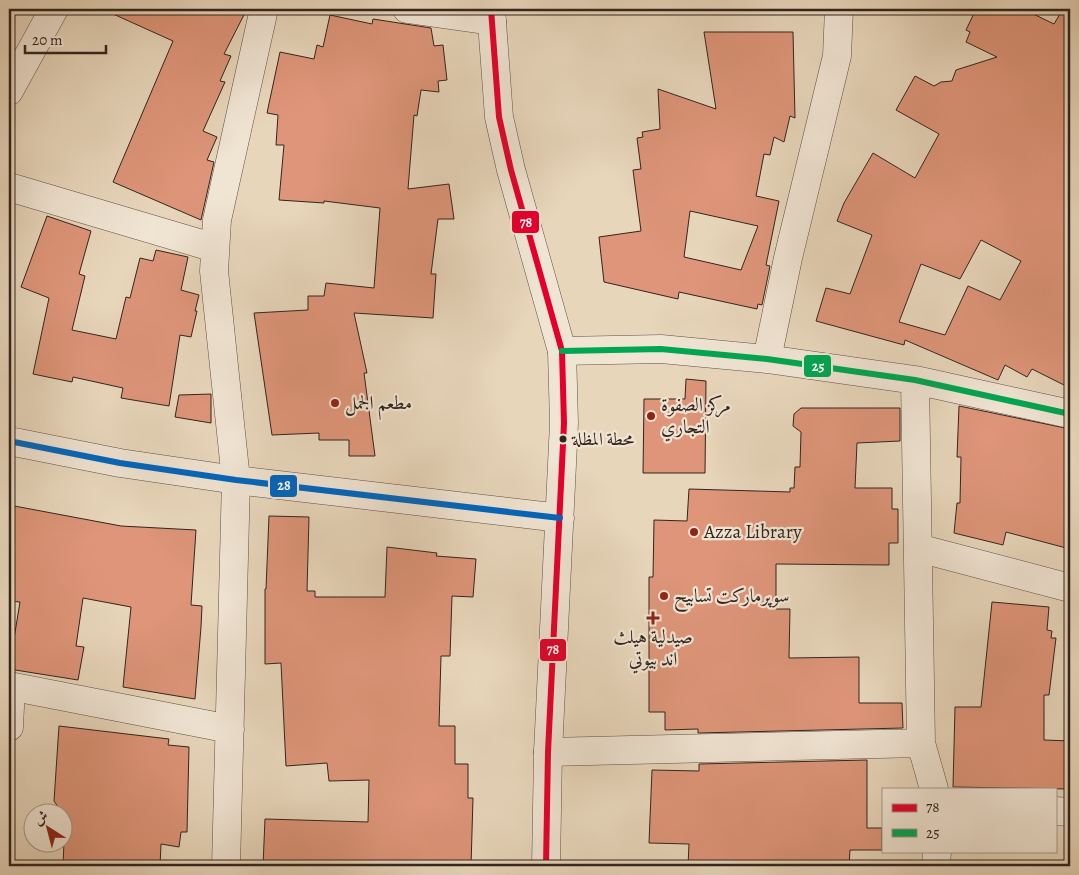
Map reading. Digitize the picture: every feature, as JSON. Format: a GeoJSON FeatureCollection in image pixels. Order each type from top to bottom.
{"type":"FeatureCollection","features":[{"type":"Feature","properties":{"kind":"street"},"geometry":{"type":"LineString","coordinates":[[9,91],[54,9]]}},
{"type":"Feature","properties":{"kind":"street"},"geometry":{"type":"LineString","coordinates":[[226,866],[236,480],[214,272],[215,248],[217,220],[264,9]]}},
{"type":"Feature","properties":{"kind":"street"},"geometry":{"type":"LineString","coordinates":[[407,9],[491,15],[499,117],[511,170],[562,351],[564,422],[548,752],[546,866]]}},
{"type":"Feature","properties":{"kind":"street"},"geometry":{"type":"LineString","coordinates":[[767,358],[788,258],[837,56],[839,9]]}},
{"type":"Feature","properties":{"kind":"street"},"geometry":{"type":"LineString","coordinates":[[9,187],[215,248]]}},
{"type":"Feature","properties":{"kind":"street"},"geometry":{"type":"LineString","coordinates":[[562,351],[661,349],[767,358],[915,380],[1070,414]]}},
{"type":"Feature","properties":{"kind":"street"},"geometry":{"type":"LineString","coordinates":[[915,380],[921,743],[934,788]]}},
{"type":"Feature","properties":{"kind":"street"},"geometry":{"type":"LineString","coordinates":[[9,441],[120,463],[236,480],[560,518]]}},
{"type":"Feature","properties":{"kind":"street"},"geometry":{"type":"LineString","coordinates":[[918,548],[1070,588]]}},
{"type":"Feature","properties":{"kind":"street"},"geometry":{"type":"LineString","coordinates":[[9,727],[10,686],[230,729]]}},
{"type":"Feature","properties":{"kind":"street"},"geometry":{"type":"LineString","coordinates":[[548,752],[921,743]]}},
{"type":"Feature","properties":{"kind":"street"},"geometry":{"type":"LineString","coordinates":[[1056,811],[1070,812]]}},
{"type":"Feature","properties":{"kind":"street"},"geometry":{"type":"LineString","coordinates":[[936,852],[936,866]]}},
{"type":"Feature","properties":{"kind":"building"},"geometry":{"type":"Polygon","coordinates":[[[102,9],[247,9],[224,54],[231,56],[220,81],[225,82],[203,131],[217,137],[207,160],[214,162],[201,220],[113,182],[173,41],[102,9]]]}},
{"type":"Feature","properties":{"kind":"building"},"geometry":{"type":"Polygon","coordinates":[[[976,9],[1023,9],[1054,24],[1063,9],[1070,9],[1070,388],[1032,369],[1027,377],[1005,365],[998,380],[905,340],[904,345],[816,321],[826,288],[850,294],[872,235],[837,221],[844,203],[873,153],[915,178],[939,134],[896,110],[915,76],[934,86],[941,82],[952,81],[956,70],[997,57],[966,42],[970,32],[966,30],[976,9]],[[981,240],[960,279],[921,264],[899,322],[945,335],[968,286],[1000,300],[1021,261],[981,240]]]}},
{"type":"Feature","properties":{"kind":"building"},"geometry":{"type":"Polygon","coordinates":[[[330,15],[372,24],[373,19],[431,28],[434,46],[443,45],[447,80],[438,81],[439,92],[421,90],[417,116],[414,115],[408,189],[449,184],[454,219],[438,219],[431,274],[436,274],[433,318],[354,313],[367,373],[364,373],[375,456],[349,456],[349,440],[319,440],[319,433],[272,435],[254,313],[308,310],[308,296],[324,296],[326,283],[374,288],[380,208],[324,201],[324,203],[279,200],[284,145],[276,145],[278,115],[267,113],[280,52],[314,59],[317,45],[323,47],[330,15]]]}},
{"type":"Feature","properties":{"kind":"building"},"geometry":{"type":"Polygon","coordinates":[[[704,32],[793,32],[795,118],[790,116],[784,142],[774,137],[770,155],[764,154],[756,196],[779,201],[766,265],[770,266],[762,305],[758,304],[757,309],[679,292],[678,299],[604,282],[599,237],[641,231],[633,170],[641,169],[637,138],[643,137],[642,132],[660,129],[658,89],[716,109],[704,32]],[[690,211],[684,257],[741,270],[758,226],[690,211]]]}},
{"type":"Feature","properties":{"kind":"building"},"geometry":{"type":"Polygon","coordinates":[[[47,216],[91,231],[79,274],[85,276],[72,330],[116,339],[126,297],[130,298],[140,258],[153,261],[156,250],[188,257],[181,290],[199,295],[195,311],[197,311],[191,337],[180,335],[169,406],[121,398],[123,388],[73,377],[72,382],[33,374],[49,298],[21,287],[47,216]]]}},
{"type":"Feature","properties":{"kind":"building"},"geometry":{"type":"Polygon","coordinates":[[[686,379],[706,381],[705,473],[643,473],[644,399],[685,399],[686,379]]]}},
{"type":"Feature","properties":{"kind":"building"},"geometry":{"type":"Polygon","coordinates":[[[211,394],[211,423],[175,417],[179,395],[211,394]]]}},
{"type":"Feature","properties":{"kind":"building"},"geometry":{"type":"Polygon","coordinates":[[[959,406],[1070,429],[1070,549],[1006,532],[1003,545],[954,533],[957,503],[960,503],[961,457],[957,457],[959,406]]]}},
{"type":"Feature","properties":{"kind":"building"},"geometry":{"type":"Polygon","coordinates":[[[801,408],[900,408],[900,441],[857,443],[855,488],[892,488],[892,509],[898,509],[898,543],[889,543],[889,565],[776,564],[776,609],[790,609],[789,658],[859,657],[859,703],[902,703],[903,728],[698,733],[698,729],[665,730],[665,712],[649,712],[649,577],[653,577],[654,520],[687,521],[689,489],[790,492],[790,488],[794,488],[795,467],[800,467],[801,432],[793,426],[794,414],[801,408]]]}},
{"type":"Feature","properties":{"kind":"building"},"geometry":{"type":"Polygon","coordinates":[[[9,505],[121,526],[196,530],[191,605],[202,606],[195,699],[123,687],[131,607],[83,598],[76,646],[84,647],[78,680],[9,669],[20,602],[9,601],[9,505]]]}},
{"type":"Feature","properties":{"kind":"building"},"geometry":{"type":"Polygon","coordinates":[[[269,516],[309,517],[307,591],[315,591],[315,597],[385,597],[387,547],[437,553],[436,556],[476,559],[473,597],[452,596],[450,656],[441,656],[439,726],[455,726],[455,764],[468,764],[468,798],[473,798],[471,866],[263,866],[265,819],[368,822],[369,780],[329,781],[327,763],[286,766],[281,663],[265,664],[265,589],[269,516]]]}},
{"type":"Feature","properties":{"kind":"building"},"geometry":{"type":"Polygon","coordinates":[[[992,602],[1049,607],[1047,630],[1052,631],[1051,638],[1056,638],[1049,695],[1044,695],[1044,740],[1070,741],[1070,789],[953,787],[955,707],[981,707],[992,602]]]}},
{"type":"Feature","properties":{"kind":"building"},"geometry":{"type":"Polygon","coordinates":[[[59,726],[169,739],[168,745],[189,747],[187,832],[181,832],[179,847],[161,844],[160,866],[115,864],[114,866],[63,866],[64,852],[72,852],[72,802],[54,801],[59,726]]]}},
{"type":"Feature","properties":{"kind":"building"},"geometry":{"type":"Polygon","coordinates":[[[867,760],[867,828],[882,828],[882,850],[850,850],[849,866],[688,866],[689,844],[649,843],[652,770],[699,771],[699,764],[867,760]]]}},
{"type":"Feature","properties":{"kind":"transit line","name":"78"},"geometry":{"type":"LineString","coordinates":[[491,9],[499,117],[511,170],[562,351],[564,423],[548,752],[546,866]]}},
{"type":"Feature","properties":{"kind":"transit line","name":"25"},"geometry":{"type":"LineString","coordinates":[[562,351],[661,349],[767,359],[915,380],[1070,414]]}},
{"type":"Feature","properties":{"kind":"transit line","name":"28"},"geometry":{"type":"LineString","coordinates":[[9,441],[120,463],[236,480],[560,518]]}},
{"type":"Feature","properties":{"kind":"place","name":"مطعم الجمل"},"geometry":{"type":"Point","coordinates":[335,403]}},
{"type":"Feature","properties":{"kind":"place","name":"مركز الصفوة التجاري"},"geometry":{"type":"Point","coordinates":[651,416]}},
{"type":"Feature","properties":{"kind":"place","name":"محطة المظلة"},"geometry":{"type":"Point","coordinates":[563,439]}},
{"type":"Feature","properties":{"kind":"place","name":"Azza Library"},"geometry":{"type":"Point","coordinates":[694,532]}},
{"type":"Feature","properties":{"kind":"place","name":"سوپرمارکت تسابيح"},"geometry":{"type":"Point","coordinates":[664,596]}},
{"type":"Feature","properties":{"kind":"place","name":"صيدلية هيلث اند بيوتي"},"geometry":{"type":"Point","coordinates":[653,618]}}]}
